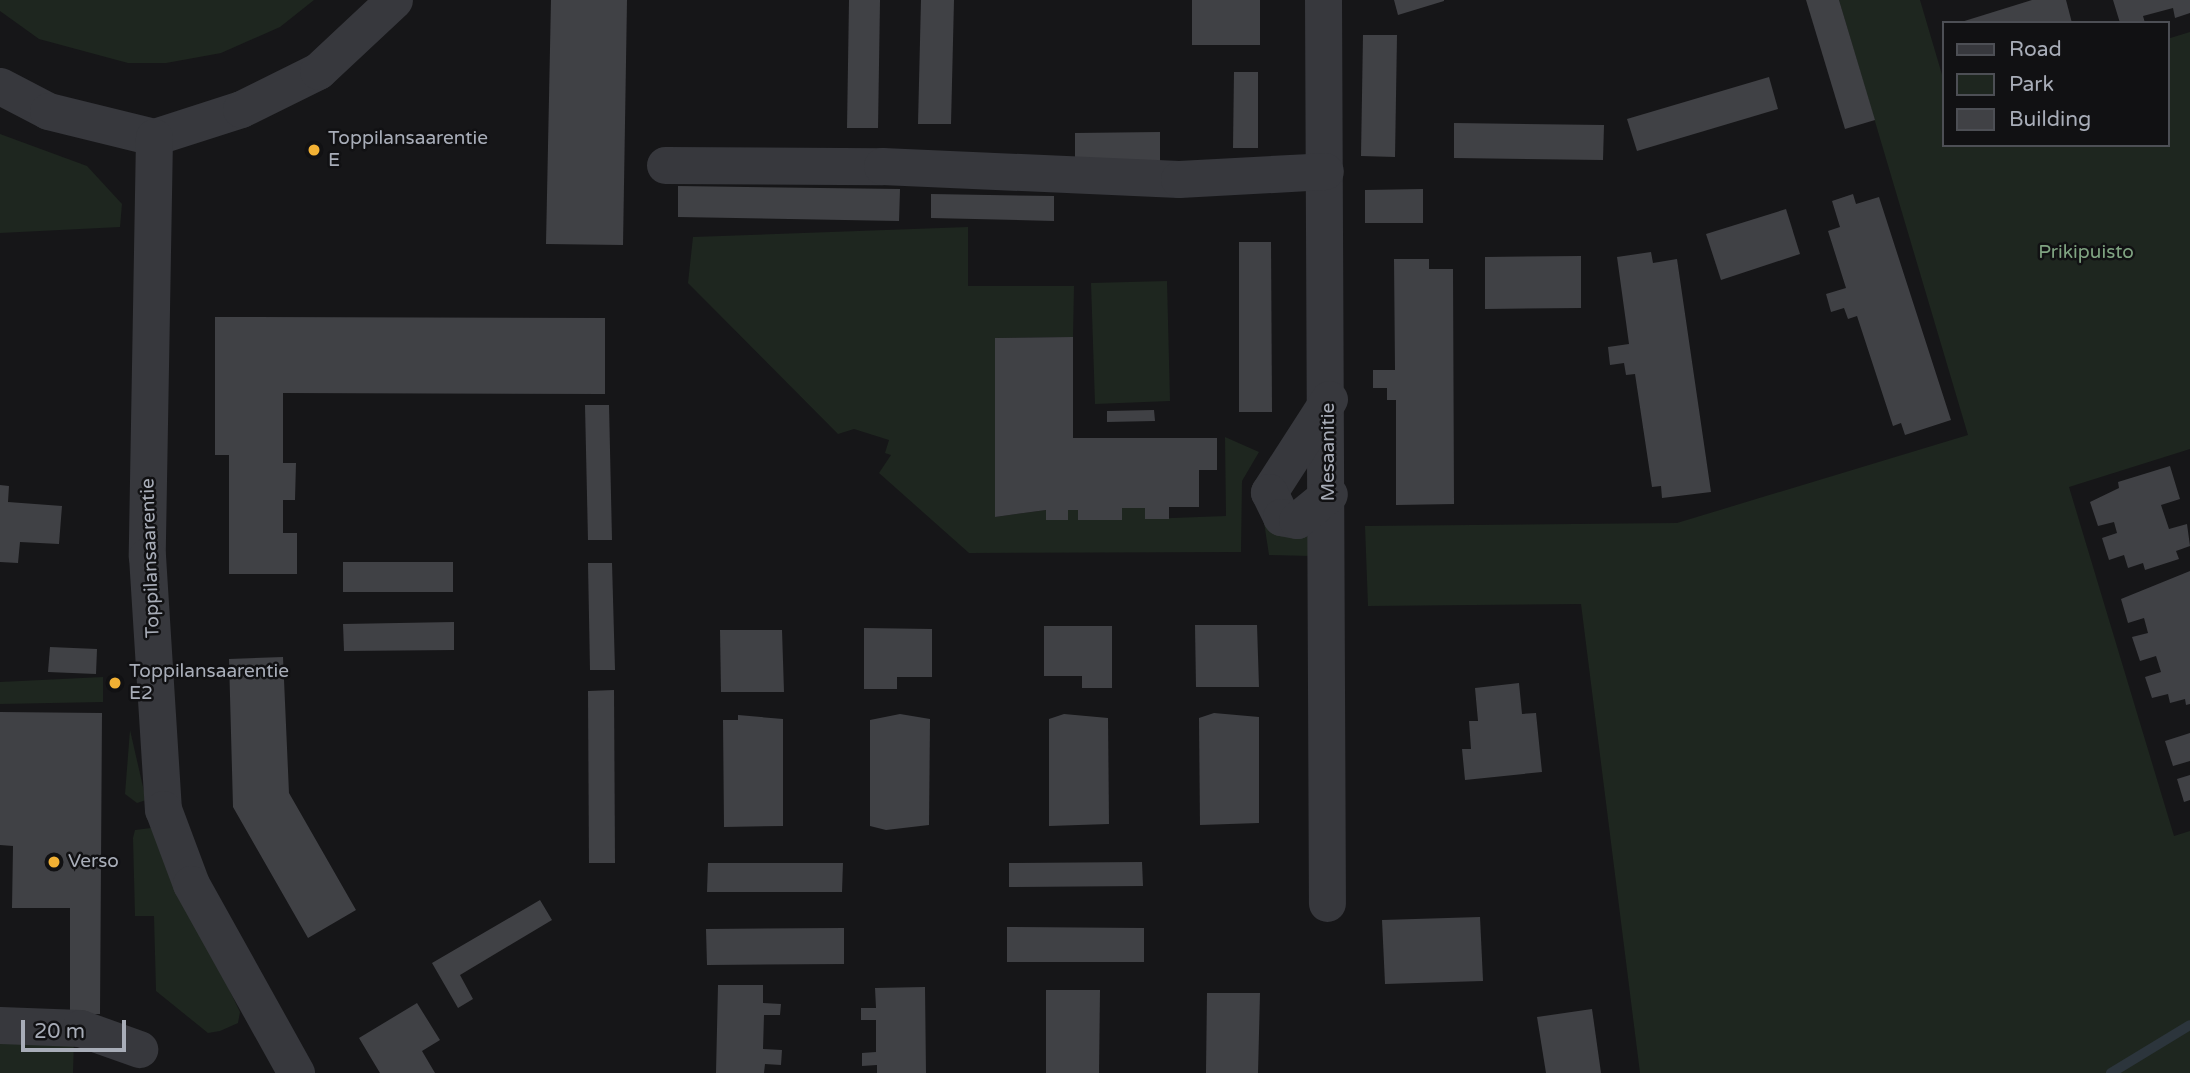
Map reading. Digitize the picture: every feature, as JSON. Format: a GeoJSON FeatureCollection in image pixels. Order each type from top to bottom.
{"type":"FeatureCollection","features":[{"type":"Feature","properties":{"kind":"street"},"geometry":{"type":"LineString","coordinates":[[0,86],[48,111],[154,137],[241,109],[318,71],[394,0]]}},
{"type":"Feature","properties":{"kind":"street","name":"Mesaanitie"},"geometry":{"type":"LineString","coordinates":[[1323,0],[1329,399],[1327,903]]}},
{"type":"Feature","properties":{"kind":"street","name":"Toppilansaarentie"},"geometry":{"type":"LineString","coordinates":[[154,137],[148,556],[163,810],[191,884],[296,1073]]}},
{"type":"Feature","properties":{"kind":"street"},"geometry":{"type":"LineString","coordinates":[[665,165],[882,166],[1179,179],[1325,171]]}},
{"type":"Feature","properties":{"kind":"street"},"geometry":{"type":"LineString","coordinates":[[1329,399],[1269,492],[1280,517],[1297,520],[1329,494]]}},
{"type":"Feature","properties":{"kind":"street"},"geometry":{"type":"LineString","coordinates":[[0,1024],[80,1028],[139,1049]]}},
{"type":"Feature","properties":{"kind":"green space"},"geometry":{"type":"Polygon","coordinates":[[[0,0],[314,0],[280,27],[221,53],[166,63],[128,63],[39,39],[0,11],[0,0]]]}},
{"type":"Feature","properties":{"kind":"green space","name":"Prikipuisto"},"geometry":{"type":"Polygon","coordinates":[[[1839,0],[1920,0],[1941,71],[1941,147],[2169,147],[2169,38],[2190,32],[2190,449],[2069,487],[2174,836],[2190,831],[2190,1073],[1640,1073],[1581,604],[1368,606],[1365,526],[1677,523],[1968,435],[1839,0]]]}},
{"type":"Feature","properties":{"kind":"green space"},"geometry":{"type":"Polygon","coordinates":[[[0,134],[87,166],[122,204],[120,227],[0,233],[0,134]]]}},
{"type":"Feature","properties":{"kind":"green space"},"geometry":{"type":"Polygon","coordinates":[[[968,227],[968,286],[1074,286],[1073,337],[995,338],[995,517],[1046,510],[1046,520],[1068,520],[1068,510],[1078,510],[1079,520],[1122,520],[1122,508],[1145,508],[1146,519],[1226,516],[1225,437],[1259,452],[1242,481],[1241,552],[969,553],[879,473],[891,455],[885,453],[889,440],[854,429],[838,434],[688,283],[693,237],[968,227]]]}},
{"type":"Feature","properties":{"kind":"green space"},"geometry":{"type":"Polygon","coordinates":[[[1167,281],[1170,401],[1095,404],[1091,283],[1167,281]]]}},
{"type":"Feature","properties":{"kind":"green space"},"geometry":{"type":"Polygon","coordinates":[[[1262,509],[1308,529],[1311,556],[1269,555],[1262,509]]]}},
{"type":"Feature","properties":{"kind":"green space"},"geometry":{"type":"Polygon","coordinates":[[[103,677],[103,702],[0,704],[0,682],[103,677]]]}},
{"type":"Feature","properties":{"kind":"green space"},"geometry":{"type":"Polygon","coordinates":[[[130,730],[146,800],[137,803],[125,794],[130,730]]]}},
{"type":"Feature","properties":{"kind":"green space"},"geometry":{"type":"Polygon","coordinates":[[[151,828],[240,1012],[238,1023],[220,1031],[208,1033],[156,991],[154,916],[135,916],[133,838],[135,830],[151,828]]]}},
{"type":"Feature","properties":{"kind":"green space"},"geometry":{"type":"Polygon","coordinates":[[[74,1038],[73,1073],[0,1073],[0,1039],[74,1038]]]}},
{"type":"Feature","properties":{"kind":"building"},"geometry":{"type":"Polygon","coordinates":[[[551,0],[627,0],[623,245],[546,244],[551,0]]]}},
{"type":"Feature","properties":{"kind":"building"},"geometry":{"type":"Polygon","coordinates":[[[849,0],[880,0],[878,128],[847,128],[849,0]]]}},
{"type":"Feature","properties":{"kind":"building"},"geometry":{"type":"Polygon","coordinates":[[[921,0],[954,0],[951,124],[918,124],[921,0]]]}},
{"type":"Feature","properties":{"kind":"building"},"geometry":{"type":"Polygon","coordinates":[[[1192,0],[1260,0],[1260,45],[1192,45],[1192,0]]]}},
{"type":"Feature","properties":{"kind":"building"},"geometry":{"type":"Polygon","coordinates":[[[1394,0],[1444,0],[1444,1],[1398,15],[1394,0]]]}},
{"type":"Feature","properties":{"kind":"building"},"geometry":{"type":"Polygon","coordinates":[[[1806,0],[1839,0],[1875,120],[1845,129],[1806,0]]]}},
{"type":"Feature","properties":{"kind":"building"},"geometry":{"type":"Polygon","coordinates":[[[2032,0],[2066,0],[2071,21],[1964,21],[2032,0]]]}},
{"type":"Feature","properties":{"kind":"building"},"geometry":{"type":"Polygon","coordinates":[[[2113,0],[2190,0],[2190,13],[2175,18],[2173,8],[2143,16],[2144,21],[2119,21],[2113,0]]]}},
{"type":"Feature","properties":{"kind":"building"},"geometry":{"type":"Polygon","coordinates":[[[1363,35],[1397,35],[1395,157],[1361,156],[1363,35]]]}},
{"type":"Feature","properties":{"kind":"building"},"geometry":{"type":"Polygon","coordinates":[[[1234,72],[1258,72],[1258,148],[1233,148],[1234,72]]]}},
{"type":"Feature","properties":{"kind":"building"},"geometry":{"type":"Polygon","coordinates":[[[1769,77],[1778,109],[1637,151],[1627,119],[1769,77]]]}},
{"type":"Feature","properties":{"kind":"building"},"geometry":{"type":"Polygon","coordinates":[[[1454,123],[1604,125],[1603,160],[1454,158],[1454,123]]]}},
{"type":"Feature","properties":{"kind":"building"},"geometry":{"type":"Polygon","coordinates":[[[1160,132],[1160,161],[1075,163],[1075,133],[1160,132]]]}},
{"type":"Feature","properties":{"kind":"building"},"geometry":{"type":"Polygon","coordinates":[[[678,186],[900,189],[899,221],[678,217],[678,186]]]}},
{"type":"Feature","properties":{"kind":"building"},"geometry":{"type":"Polygon","coordinates":[[[1423,189],[1423,223],[1365,223],[1365,190],[1423,189]]]}},
{"type":"Feature","properties":{"kind":"building"},"geometry":{"type":"Polygon","coordinates":[[[931,194],[1054,196],[1054,221],[931,218],[931,194]]]}},
{"type":"Feature","properties":{"kind":"building"},"geometry":{"type":"Polygon","coordinates":[[[1853,194],[1856,204],[1879,197],[1951,420],[1905,435],[1901,423],[1893,426],[1857,316],[1848,319],[1844,308],[1831,312],[1826,294],[1846,288],[1828,231],[1840,227],[1832,201],[1853,194]]]}},
{"type":"Feature","properties":{"kind":"building"},"geometry":{"type":"Polygon","coordinates":[[[1786,209],[1800,254],[1721,280],[1706,234],[1786,209]]]}},
{"type":"Feature","properties":{"kind":"building"},"geometry":{"type":"Polygon","coordinates":[[[1239,242],[1271,242],[1272,412],[1239,412],[1239,242]]]}},
{"type":"Feature","properties":{"kind":"building"},"geometry":{"type":"Polygon","coordinates":[[[1651,252],[1653,263],[1677,259],[1711,492],[1662,498],[1661,486],[1652,487],[1635,374],[1626,375],[1624,363],[1610,365],[1608,347],[1629,344],[1617,257],[1651,252]]]}},
{"type":"Feature","properties":{"kind":"building"},"geometry":{"type":"Polygon","coordinates":[[[1581,256],[1581,308],[1485,309],[1485,257],[1581,256]]]}},
{"type":"Feature","properties":{"kind":"building"},"geometry":{"type":"Polygon","coordinates":[[[1394,259],[1429,259],[1429,269],[1453,269],[1454,504],[1396,505],[1396,400],[1387,400],[1387,388],[1373,388],[1373,370],[1395,370],[1394,259]]]}},
{"type":"Feature","properties":{"kind":"building"},"geometry":{"type":"Polygon","coordinates":[[[215,317],[605,318],[605,394],[283,393],[283,463],[296,463],[295,500],[283,500],[283,533],[297,533],[297,574],[229,574],[229,455],[215,455],[215,317]]]}},
{"type":"Feature","properties":{"kind":"building"},"geometry":{"type":"Polygon","coordinates":[[[1073,337],[1073,438],[1217,438],[1217,470],[1199,470],[1199,507],[1169,507],[1169,519],[1145,519],[1145,508],[1122,508],[1122,520],[1078,520],[1078,510],[1068,510],[1068,520],[1046,520],[1046,510],[995,517],[995,338],[1073,337]]]}},
{"type":"Feature","properties":{"kind":"building"},"geometry":{"type":"Polygon","coordinates":[[[585,405],[609,405],[612,540],[588,540],[585,405]]]}},
{"type":"Feature","properties":{"kind":"building"},"geometry":{"type":"Polygon","coordinates":[[[1154,410],[1155,421],[1107,422],[1107,411],[1154,410]]]}},
{"type":"Feature","properties":{"kind":"building"},"geometry":{"type":"Polygon","coordinates":[[[2170,466],[2180,499],[2161,505],[2169,529],[2187,524],[2190,546],[2176,551],[2179,559],[2145,570],[2143,563],[2128,568],[2124,555],[2109,560],[2102,538],[2117,533],[2114,522],[2098,526],[2090,502],[2119,488],[2118,482],[2170,466]]]}},
{"type":"Feature","properties":{"kind":"building"},"geometry":{"type":"Polygon","coordinates":[[[0,485],[9,486],[8,502],[62,506],[59,544],[20,542],[18,563],[0,562],[0,485]]]}},
{"type":"Feature","properties":{"kind":"building"},"geometry":{"type":"Polygon","coordinates":[[[343,562],[453,562],[453,592],[343,592],[343,562]]]}},
{"type":"Feature","properties":{"kind":"building"},"geometry":{"type":"Polygon","coordinates":[[[588,563],[612,563],[615,670],[590,670],[588,563]]]}},
{"type":"Feature","properties":{"kind":"building"},"geometry":{"type":"Polygon","coordinates":[[[2190,571],[2190,704],[2186,705],[2185,699],[2170,703],[2168,694],[2152,698],[2145,677],[2161,672],[2156,656],[2140,661],[2132,637],[2148,633],[2144,618],[2128,623],[2121,599],[2190,571]]]}},
{"type":"Feature","properties":{"kind":"building"},"geometry":{"type":"Polygon","coordinates":[[[454,622],[454,650],[344,651],[343,624],[454,622]]]}},
{"type":"Feature","properties":{"kind":"building"},"geometry":{"type":"Polygon","coordinates":[[[1195,625],[1257,625],[1259,687],[1196,687],[1195,625]]]}},
{"type":"Feature","properties":{"kind":"building"},"geometry":{"type":"Polygon","coordinates":[[[1044,626],[1112,626],[1112,688],[1082,688],[1082,676],[1044,676],[1044,626]]]}},
{"type":"Feature","properties":{"kind":"building"},"geometry":{"type":"Polygon","coordinates":[[[864,628],[932,629],[932,677],[897,677],[897,689],[864,689],[864,628]]]}},
{"type":"Feature","properties":{"kind":"building"},"geometry":{"type":"Polygon","coordinates":[[[720,630],[782,630],[784,692],[721,692],[720,630]]]}},
{"type":"Feature","properties":{"kind":"building"},"geometry":{"type":"Polygon","coordinates":[[[50,647],[97,649],[96,674],[48,672],[50,647]]]}},
{"type":"Feature","properties":{"kind":"building"},"geometry":{"type":"Polygon","coordinates":[[[283,657],[289,793],[356,910],[308,938],[233,807],[229,659],[283,657]]]}},
{"type":"Feature","properties":{"kind":"building"},"geometry":{"type":"Polygon","coordinates":[[[1519,683],[1522,714],[1536,713],[1542,772],[1465,780],[1462,749],[1471,749],[1469,721],[1478,721],[1475,688],[1519,683]]]}},
{"type":"Feature","properties":{"kind":"building"},"geometry":{"type":"Polygon","coordinates":[[[614,690],[615,863],[589,863],[588,691],[614,690]]]}},
{"type":"Feature","properties":{"kind":"building"},"geometry":{"type":"Polygon","coordinates":[[[0,712],[102,713],[100,1014],[70,1014],[70,908],[12,908],[13,846],[0,845],[0,712]]]}},
{"type":"Feature","properties":{"kind":"building"},"geometry":{"type":"Polygon","coordinates":[[[1214,713],[1259,717],[1259,823],[1200,825],[1199,718],[1214,713]]]}},
{"type":"Feature","properties":{"kind":"building"},"geometry":{"type":"Polygon","coordinates":[[[900,714],[930,719],[929,825],[886,830],[870,826],[870,720],[900,714]]]}},
{"type":"Feature","properties":{"kind":"building"},"geometry":{"type":"Polygon","coordinates":[[[1064,714],[1108,718],[1109,824],[1049,826],[1049,719],[1064,714]]]}},
{"type":"Feature","properties":{"kind":"building"},"geometry":{"type":"Polygon","coordinates":[[[738,715],[783,719],[783,826],[724,827],[723,720],[738,720],[738,715]]]}},
{"type":"Feature","properties":{"kind":"building"},"geometry":{"type":"Polygon","coordinates":[[[2190,733],[2190,761],[2173,766],[2165,741],[2190,733]]]}},
{"type":"Feature","properties":{"kind":"building"},"geometry":{"type":"Polygon","coordinates":[[[2190,775],[2190,800],[2184,802],[2177,779],[2190,775]]]}},
{"type":"Feature","properties":{"kind":"building"},"geometry":{"type":"Polygon","coordinates":[[[1142,862],[1143,886],[1009,887],[1009,863],[1142,862]]]}},
{"type":"Feature","properties":{"kind":"building"},"geometry":{"type":"Polygon","coordinates":[[[708,863],[843,863],[842,892],[707,892],[708,863]]]}},
{"type":"Feature","properties":{"kind":"building"},"geometry":{"type":"Polygon","coordinates":[[[540,900],[552,920],[460,975],[473,999],[458,1008],[432,963],[540,900]]]}},
{"type":"Feature","properties":{"kind":"building"},"geometry":{"type":"Polygon","coordinates":[[[1480,917],[1483,981],[1385,984],[1382,920],[1480,917]]]}},
{"type":"Feature","properties":{"kind":"building"},"geometry":{"type":"Polygon","coordinates":[[[1007,927],[1144,928],[1144,962],[1007,962],[1007,927]]]}},
{"type":"Feature","properties":{"kind":"building"},"geometry":{"type":"Polygon","coordinates":[[[844,928],[844,964],[707,965],[706,929],[844,928]]]}},
{"type":"Feature","properties":{"kind":"building"},"geometry":{"type":"Polygon","coordinates":[[[718,985],[763,985],[763,1003],[781,1004],[780,1015],[764,1015],[763,1049],[782,1050],[781,1065],[765,1064],[764,1073],[716,1073],[718,985]]]}},
{"type":"Feature","properties":{"kind":"building"},"geometry":{"type":"Polygon","coordinates":[[[925,987],[926,1073],[877,1073],[877,1065],[862,1066],[862,1053],[876,1052],[876,1020],[861,1020],[861,1008],[876,1008],[875,988],[925,987]]]}},
{"type":"Feature","properties":{"kind":"building"},"geometry":{"type":"Polygon","coordinates":[[[1046,990],[1100,990],[1099,1073],[1046,1073],[1046,990]]]}},
{"type":"Feature","properties":{"kind":"building"},"geometry":{"type":"Polygon","coordinates":[[[1207,993],[1260,993],[1258,1073],[1206,1073],[1207,993]]]}},
{"type":"Feature","properties":{"kind":"building"},"geometry":{"type":"Polygon","coordinates":[[[417,1003],[440,1040],[422,1051],[435,1073],[380,1073],[359,1038],[417,1003]]]}},
{"type":"Feature","properties":{"kind":"building"},"geometry":{"type":"Polygon","coordinates":[[[1592,1009],[1601,1073],[1546,1073],[1537,1017],[1592,1009]]]}},
{"type":"Feature","properties":{"kind":"waterway"},"geometry":{"type":"LineString","coordinates":[[2111,1073],[2190,1025]]}},
{"type":"Feature","properties":{"kind":"place","name":"Toppilansaarentie E"},"geometry":{"type":"Point","coordinates":[314,150]}},
{"type":"Feature","properties":{"kind":"place","name":"Toppilansaarentie E2"},"geometry":{"type":"Point","coordinates":[115,683]}},
{"type":"Feature","properties":{"kind":"place","name":"Verso"},"geometry":{"type":"Point","coordinates":[54,862]}}]}
